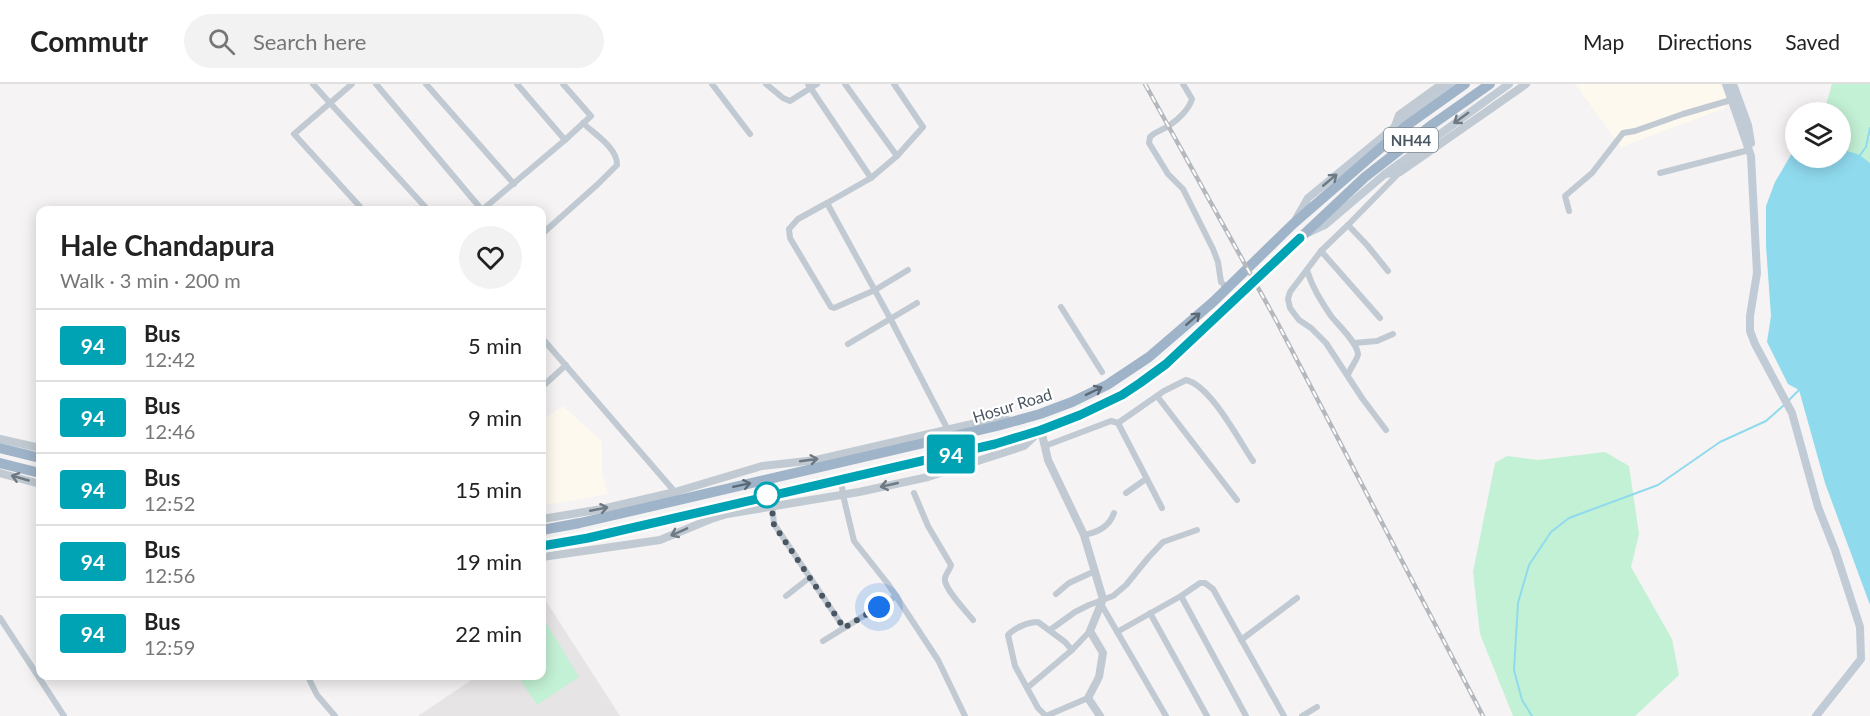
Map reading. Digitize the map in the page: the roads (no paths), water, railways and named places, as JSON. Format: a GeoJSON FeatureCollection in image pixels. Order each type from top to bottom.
{"type":"FeatureCollection","features":[{"type":"Feature","properties":{"kind":"highway","name":"NH44"},"geometry":{"type":"LineString","coordinates":[[1300,238],[1332,198],[1406,126],[1465,84]]}},
{"type":"Feature","properties":{"kind":"highway","name":"NH44"},"geometry":{"type":"LineString","coordinates":[[1293,224],[1490,84]]}},
{"type":"Feature","properties":{"kind":"highway","name":"Hosur Road"},"geometry":{"type":"LineString","coordinates":[[546,529],[841,464],[1012,422],[1072,402],[1107,385],[1149,357],[1227,288],[1293,224]]}},
{"type":"Feature","properties":{"kind":"highway","name":"Hosur Road"},"geometry":{"type":"LineString","coordinates":[[546,545],[588,538],[995,444],[1041,430],[1105,404],[1166,364],[1300,238]]}},
{"type":"Feature","properties":{"kind":"highway"},"geometry":{"type":"LineString","coordinates":[[0,448],[36,457]]}},
{"type":"Feature","properties":{"kind":"highway"},"geometry":{"type":"LineString","coordinates":[[0,463],[36,472]]}},
{"type":"Feature","properties":{"kind":"main road"},"geometry":{"type":"LineString","coordinates":[[1293,224],[1308,198],[1395,126],[1453,84]]}},
{"type":"Feature","properties":{"kind":"main road"},"geometry":{"type":"LineString","coordinates":[[1300,238],[1325,225],[1385,174],[1509,84]]}},
{"type":"Feature","properties":{"kind":"main road"},"geometry":{"type":"LineString","coordinates":[[1726,84],[1750,153]]}},
{"type":"Feature","properties":{"kind":"main road"},"geometry":{"type":"LineString","coordinates":[[1733,84],[1748,125],[1750,153],[1757,273],[1750,331],[1792,413],[1818,507],[1835,550],[1860,627],[1861,659],[1816,716]]}},
{"type":"Feature","properties":{"kind":"street"},"geometry":{"type":"LineString","coordinates":[[313,84],[424,206]]}},
{"type":"Feature","properties":{"kind":"street"},"geometry":{"type":"LineString","coordinates":[[352,84],[294,134],[359,206]]}},
{"type":"Feature","properties":{"kind":"street"},"geometry":{"type":"LineString","coordinates":[[376,84],[479,206]]}},
{"type":"Feature","properties":{"kind":"street"},"geometry":{"type":"LineString","coordinates":[[426,84],[514,184]]}},
{"type":"Feature","properties":{"kind":"street"},"geometry":{"type":"LineString","coordinates":[[517,84],[565,140]]}},
{"type":"Feature","properties":{"kind":"street"},"geometry":{"type":"LineString","coordinates":[[487,206],[591,116],[563,84]]}},
{"type":"Feature","properties":{"kind":"street"},"geometry":{"type":"LineString","coordinates":[[766,84],[783,98],[790,100],[812,86],[871,178]]}},
{"type":"Feature","properties":{"kind":"street"},"geometry":{"type":"LineString","coordinates":[[845,84],[897,156]]}},
{"type":"Feature","properties":{"kind":"street"},"geometry":{"type":"LineString","coordinates":[[894,84],[923,127],[897,156],[871,178],[827,203],[789,229],[790,238],[831,307],[834,308],[875,290],[908,270]]}},
{"type":"Feature","properties":{"kind":"street"},"geometry":{"type":"LineString","coordinates":[[1183,84],[1192,99],[1190,106],[1171,125],[1149,137],[1149,143],[1168,174],[1183,189],[1213,249],[1221,282],[1227,288]]}},
{"type":"Feature","properties":{"kind":"street"},"geometry":{"type":"LineString","coordinates":[[1395,126],[1399,116],[1442,84]]}},
{"type":"Feature","properties":{"kind":"street"},"geometry":{"type":"LineString","coordinates":[[1386,430],[1326,343],[1299,320],[1290,308],[1288,299],[1290,292],[1321,251],[1400,172],[1526,84]]}},
{"type":"Feature","properties":{"kind":"street"},"geometry":{"type":"LineString","coordinates":[[715,85],[750,134]]}},
{"type":"Feature","properties":{"kind":"street"},"geometry":{"type":"LineString","coordinates":[[1569,211],[1565,196],[1592,173],[1623,133],[1731,100]]}},
{"type":"Feature","properties":{"kind":"street"},"geometry":{"type":"LineString","coordinates":[[546,230],[617,165],[614,152],[583,123]]}},
{"type":"Feature","properties":{"kind":"street"},"geometry":{"type":"LineString","coordinates":[[1660,173],[1750,153]]}},
{"type":"Feature","properties":{"kind":"street"},"geometry":{"type":"LineString","coordinates":[[1385,174],[1400,172]]}},
{"type":"Feature","properties":{"kind":"street"},"geometry":{"type":"LineString","coordinates":[[827,203],[891,318],[948,430]]}},
{"type":"Feature","properties":{"kind":"street"},"geometry":{"type":"LineString","coordinates":[[1348,225],[1388,271]]}},
{"type":"Feature","properties":{"kind":"street"},"geometry":{"type":"LineString","coordinates":[[1321,251],[1380,318]]}},
{"type":"Feature","properties":{"kind":"street"},"geometry":{"type":"LineString","coordinates":[[1307,270],[1319,298],[1343,332],[1354,343],[1358,352],[1348,375]]}},
{"type":"Feature","properties":{"kind":"street"},"geometry":{"type":"LineString","coordinates":[[848,344],[917,303]]}},
{"type":"Feature","properties":{"kind":"street"},"geometry":{"type":"LineString","coordinates":[[1061,307],[1102,372]]}},
{"type":"Feature","properties":{"kind":"street"},"geometry":{"type":"LineString","coordinates":[[1354,343],[1377,341],[1393,334]]}},
{"type":"Feature","properties":{"kind":"street"},"geometry":{"type":"LineString","coordinates":[[546,342],[675,492]]}},
{"type":"Feature","properties":{"kind":"street"},"geometry":{"type":"LineString","coordinates":[[546,383],[566,365]]}},
{"type":"Feature","properties":{"kind":"street"},"geometry":{"type":"LineString","coordinates":[[1118,423],[1157,396],[1186,380],[1194,382],[1209,395],[1253,460]]}},
{"type":"Feature","properties":{"kind":"street"},"geometry":{"type":"LineString","coordinates":[[1157,396],[1237,500]]}},
{"type":"Feature","properties":{"kind":"street"},"geometry":{"type":"LineString","coordinates":[[546,518],[602,509],[675,492],[762,466],[816,460],[999,418],[1012,422]]}},
{"type":"Feature","properties":{"kind":"street"},"geometry":{"type":"LineString","coordinates":[[1045,446],[1111,421],[1118,423],[1162,508]]}},
{"type":"Feature","properties":{"kind":"street"},"geometry":{"type":"LineString","coordinates":[[546,556],[660,540],[711,519],[917,479],[969,465],[1024,446],[1041,430],[1048,460],[1084,535],[1102,602],[1166,716]]}},
{"type":"Feature","properties":{"kind":"street"},"geometry":{"type":"LineString","coordinates":[[0,439],[36,447]]}},
{"type":"Feature","properties":{"kind":"street"},"geometry":{"type":"LineString","coordinates":[[0,473],[36,483]]}},
{"type":"Feature","properties":{"kind":"street"},"geometry":{"type":"LineString","coordinates":[[841,479],[854,541],[896,596],[938,660],[965,716]]}},
{"type":"Feature","properties":{"kind":"street"},"geometry":{"type":"LineString","coordinates":[[1126,493],[1146,479]]}},
{"type":"Feature","properties":{"kind":"street"},"geometry":{"type":"LineString","coordinates":[[914,493],[928,526],[951,564],[945,576],[947,588],[973,620]]}},
{"type":"Feature","properties":{"kind":"street"},"geometry":{"type":"LineString","coordinates":[[770,495],[774,525],[844,628]]}},
{"type":"Feature","properties":{"kind":"street"},"geometry":{"type":"LineString","coordinates":[[1084,535],[1103,529],[1111,521],[1114,513]]}},
{"type":"Feature","properties":{"kind":"street"},"geometry":{"type":"LineString","coordinates":[[1050,630],[1075,612],[1113,596],[1126,585],[1163,542],[1197,530]]}},
{"type":"Feature","properties":{"kind":"street"},"geometry":{"type":"LineString","coordinates":[[1056,594],[1069,583],[1095,570]]}},
{"type":"Feature","properties":{"kind":"street"},"geometry":{"type":"LineString","coordinates":[[786,596],[809,578]]}},
{"type":"Feature","properties":{"kind":"street"},"geometry":{"type":"LineString","coordinates":[[1117,632],[1181,597],[1200,583],[1205,583],[1213,589],[1284,716]]}},
{"type":"Feature","properties":{"kind":"street"},"geometry":{"type":"LineString","coordinates":[[823,641],[896,596]]}},
{"type":"Feature","properties":{"kind":"street"},"geometry":{"type":"LineString","coordinates":[[1181,597],[1246,716]]}},
{"type":"Feature","properties":{"kind":"street"},"geometry":{"type":"LineString","coordinates":[[1241,640],[1297,598]]}},
{"type":"Feature","properties":{"kind":"street"},"geometry":{"type":"LineString","coordinates":[[1027,688],[1072,650],[1090,631],[1102,602]]}},
{"type":"Feature","properties":{"kind":"street"},"geometry":{"type":"LineString","coordinates":[[1150,613],[1207,716]]}},
{"type":"Feature","properties":{"kind":"street"},"geometry":{"type":"LineString","coordinates":[[0,618],[36,673]]}},
{"type":"Feature","properties":{"kind":"street"},"geometry":{"type":"LineString","coordinates":[[1072,650],[1038,622],[1032,622],[1008,635],[1013,663],[1038,708],[1046,716],[1088,698],[1099,677],[1103,653],[1090,631]]}},
{"type":"Feature","properties":{"kind":"street"},"geometry":{"type":"LineString","coordinates":[[40,680],[64,716]]}},
{"type":"Feature","properties":{"kind":"street"},"geometry":{"type":"LineString","coordinates":[[310,680],[317,694],[335,716]]}},
{"type":"Feature","properties":{"kind":"street"},"geometry":{"type":"LineString","coordinates":[[1088,698],[1100,716]]}},
{"type":"Feature","properties":{"kind":"street"},"geometry":{"type":"LineString","coordinates":[[1302,716],[1317,706]]}},
{"type":"Feature","properties":{"kind":"water"},"geometry":{"type":"Polygon","coordinates":[[[1851,152],[1860,155],[1870,163],[1870,605],[1825,483],[1799,390],[1788,384],[1767,342],[1771,316],[1766,246],[1766,206],[1775,182],[1785,165],[1785,168],[1851,168],[1851,152]]]}},
{"type":"Feature","properties":{"kind":"waterway"},"geometry":{"type":"LineString","coordinates":[[1860,155],[1866,147],[1870,128]]}},
{"type":"Feature","properties":{"kind":"waterway"},"geometry":{"type":"LineString","coordinates":[[1788,401],[1799,390]]}},
{"type":"Feature","properties":{"kind":"waterway"},"geometry":{"type":"LineString","coordinates":[[1532,716],[1522,700],[1514,670],[1518,603],[1529,565],[1551,532],[1569,518],[1658,485],[1720,442],[1766,421],[1784,405]]}},
{"type":"Feature","properties":{"kind":"railway"},"geometry":{"type":"LineString","coordinates":[[1145,84],[1277,322],[1483,716]]}}]}
